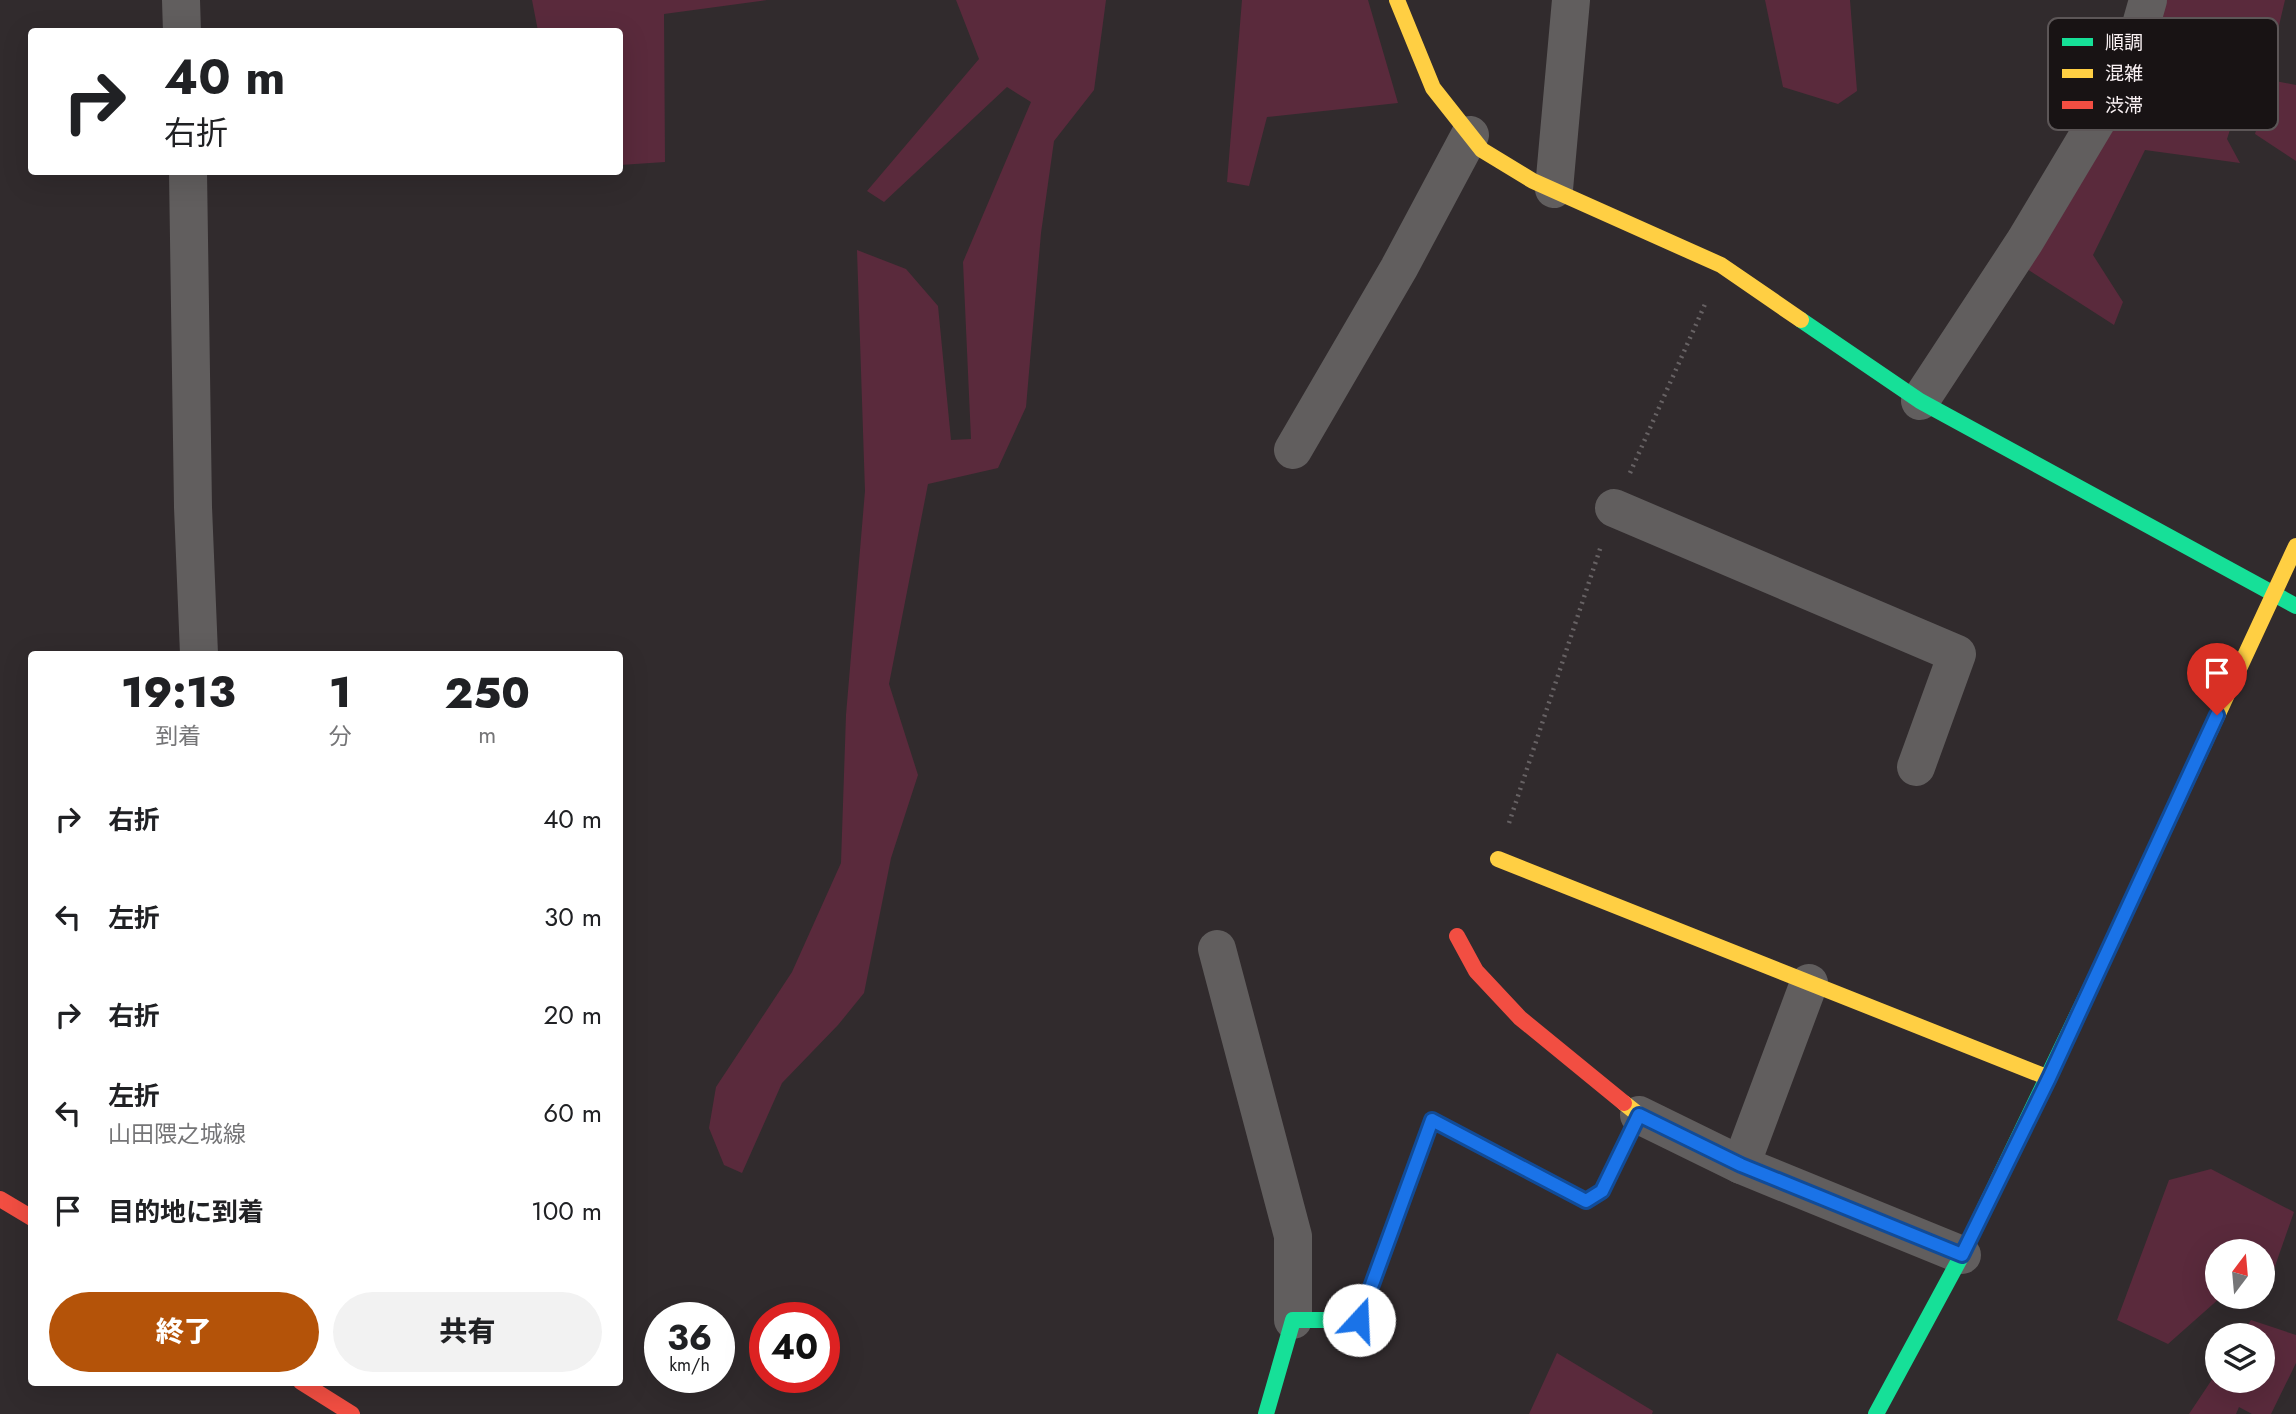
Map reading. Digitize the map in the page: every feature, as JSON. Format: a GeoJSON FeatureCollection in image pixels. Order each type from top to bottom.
{"type":"FeatureCollection","features":[{"type":"Feature","properties":{"kind":"street"},"geometry":{"type":"LineString","coordinates":[[181,0],[182,28]]}},
{"type":"Feature","properties":{"kind":"street"},"geometry":{"type":"LineString","coordinates":[[1397,0],[1433,88],[1482,150],[1533,181],[1721,265],[1920,401],[2296,606]]}},
{"type":"Feature","properties":{"kind":"street"},"geometry":{"type":"LineString","coordinates":[[1554,189],[1571,0]]}},
{"type":"Feature","properties":{"kind":"street"},"geometry":{"type":"LineString","coordinates":[[2143,18],[2148,0]]}},
{"type":"Feature","properties":{"kind":"street"},"geometry":{"type":"LineString","coordinates":[[1920,401],[2025,241],[2091,130]]}},
{"type":"Feature","properties":{"kind":"street"},"geometry":{"type":"LineString","coordinates":[[1293,450],[1399,268],[1470,135]]}},
{"type":"Feature","properties":{"kind":"street"},"geometry":{"type":"LineString","coordinates":[[188,175],[192,508],[199,651]]}},
{"type":"Feature","properties":{"kind":"street"},"geometry":{"type":"LineString","coordinates":[[1614,508],[1957,654],[1916,766]]}},
{"type":"Feature","properties":{"kind":"street"},"geometry":{"type":"LineString","coordinates":[[1876,1414],[1962,1255],[2049,1078],[2296,546]]}},
{"type":"Feature","properties":{"kind":"street"},"geometry":{"type":"LineString","coordinates":[[1498,859],[2049,1078]]}},
{"type":"Feature","properties":{"kind":"street"},"geometry":{"type":"LineString","coordinates":[[1457,936],[1475,971],[1520,1018],[1639,1115],[1741,1165],[1962,1255]]}},
{"type":"Feature","properties":{"kind":"street"},"geometry":{"type":"LineString","coordinates":[[1217,949],[1293,1236],[1293,1320],[1266,1414]]}},
{"type":"Feature","properties":{"kind":"street"},"geometry":{"type":"LineString","coordinates":[[1741,1165],[1809,982]]}},
{"type":"Feature","properties":{"kind":"street"},"geometry":{"type":"LineString","coordinates":[[1293,1320],[1359,1320],[1432,1120],[1586,1201],[1602,1191],[1639,1115]]}},
{"type":"Feature","properties":{"kind":"street"},"geometry":{"type":"LineString","coordinates":[[0,1199],[28,1216]]}},
{"type":"Feature","properties":{"kind":"street"},"geometry":{"type":"LineString","coordinates":[[308,1386],[352,1414]]}},
{"type":"Feature","properties":{"kind":"path"},"geometry":{"type":"LineString","coordinates":[[1498,859],[1552,688],[1614,508],[1721,265]]}},
{"type":"Feature","properties":{"kind":"shaded area"},"geometry":{"type":"Polygon","coordinates":[[[532,0],[767,0],[664,14],[665,162],[623,165],[623,28],[537,28],[532,0]]]}},
{"type":"Feature","properties":{"kind":"shaded area"},"geometry":{"type":"Polygon","coordinates":[[[956,0],[1106,0],[1094,90],[1054,141],[1041,233],[1026,407],[998,468],[928,484],[889,684],[918,775],[891,858],[864,993],[838,1025],[782,1083],[742,1173],[724,1165],[709,1128],[716,1087],[792,972],[841,863],[846,715],[865,491],[857,250],[906,269],[938,306],[951,440],[971,439],[963,262],[1031,102],[1007,87],[884,202],[867,191],[979,59],[956,0]]]}},
{"type":"Feature","properties":{"kind":"shaded area"},"geometry":{"type":"Polygon","coordinates":[[[1242,0],[1368,0],[1398,103],[1267,117],[1249,186],[1227,182],[1242,0]]]}},
{"type":"Feature","properties":{"kind":"shaded area"},"geometry":{"type":"Polygon","coordinates":[[[1765,0],[1850,0],[1857,91],[1838,104],[1783,87],[1765,0]]]}},
{"type":"Feature","properties":{"kind":"shaded area"},"geometry":{"type":"Polygon","coordinates":[[[2163,0],[2285,0],[2278,30],[2278,18],[2154,18],[2163,0]]]}},
{"type":"Feature","properties":{"kind":"shaded area"},"geometry":{"type":"Polygon","coordinates":[[[2278,82],[2296,85],[2296,161],[2255,134],[2256,130],[2278,130],[2278,82]]]}},
{"type":"Feature","properties":{"kind":"shaded area"},"geometry":{"type":"Polygon","coordinates":[[[2097,130],[2230,130],[2227,139],[2240,163],[2145,150],[2093,255],[2123,302],[2114,325],[2027,269],[2097,130]]]}},
{"type":"Feature","properties":{"kind":"shaded area"},"geometry":{"type":"Polygon","coordinates":[[[2211,1169],[2294,1212],[2275,1266],[2275,1239],[2205,1239],[2205,1309],[2207,1309],[2168,1344],[2117,1320],[2169,1180],[2211,1169]]]}},
{"type":"Feature","properties":{"kind":"shaded area"},"geometry":{"type":"Polygon","coordinates":[[[2275,1328],[2296,1335],[2296,1363],[2271,1414],[2252,1414],[2239,1407],[2236,1414],[2189,1414],[2205,1390],[2205,1393],[2275,1393],[2275,1328]]]}},
{"type":"Feature","properties":{"kind":"shaded area"},"geometry":{"type":"Polygon","coordinates":[[[1557,1353],[1653,1411],[1652,1414],[1529,1414],[1557,1353]]]}},
{"type":"Feature","properties":{"kind":"traffic: fast"},"geometry":{"type":"LineString","coordinates":[[1801,320],[1920,401],[2296,606]]}},
{"type":"Feature","properties":{"kind":"traffic: fast"},"geometry":{"type":"LineString","coordinates":[[1876,1414],[1962,1255],[2106,955]]}},
{"type":"Feature","properties":{"kind":"traffic: fast"},"geometry":{"type":"LineString","coordinates":[[1266,1414],[1293,1320],[1359,1320],[1422,1148]]}},
{"type":"Feature","properties":{"kind":"traffic: slow"},"geometry":{"type":"LineString","coordinates":[[1397,0],[1433,88],[1482,150],[1533,181],[1721,265],[1801,320]]}},
{"type":"Feature","properties":{"kind":"traffic: slow"},"geometry":{"type":"LineString","coordinates":[[2106,955],[2296,546]]}},
{"type":"Feature","properties":{"kind":"traffic: slow"},"geometry":{"type":"LineString","coordinates":[[1498,859],[2049,1078]]}},
{"type":"Feature","properties":{"kind":"traffic: slow"},"geometry":{"type":"LineString","coordinates":[[1422,1148],[1432,1120],[1586,1201],[1602,1191],[1639,1115],[1624,1103]]}},
{"type":"Feature","properties":{"kind":"traffic: jam"},"geometry":{"type":"LineString","coordinates":[[1457,936],[1476,971],[1520,1018],[1624,1103]]}},
{"type":"Feature","properties":{"kind":"traffic: jam"},"geometry":{"type":"LineString","coordinates":[[0,1199],[28,1216]]}},
{"type":"Feature","properties":{"kind":"traffic: jam"},"geometry":{"type":"LineString","coordinates":[[307,1386],[352,1414]]}},
{"type":"Feature","properties":{"kind":"route"},"geometry":{"type":"LineString","coordinates":[[1359,1320],[1432,1120],[1586,1201],[1602,1191],[1639,1115],[1741,1165],[1962,1255],[2049,1078],[2217,715]]}}]}
